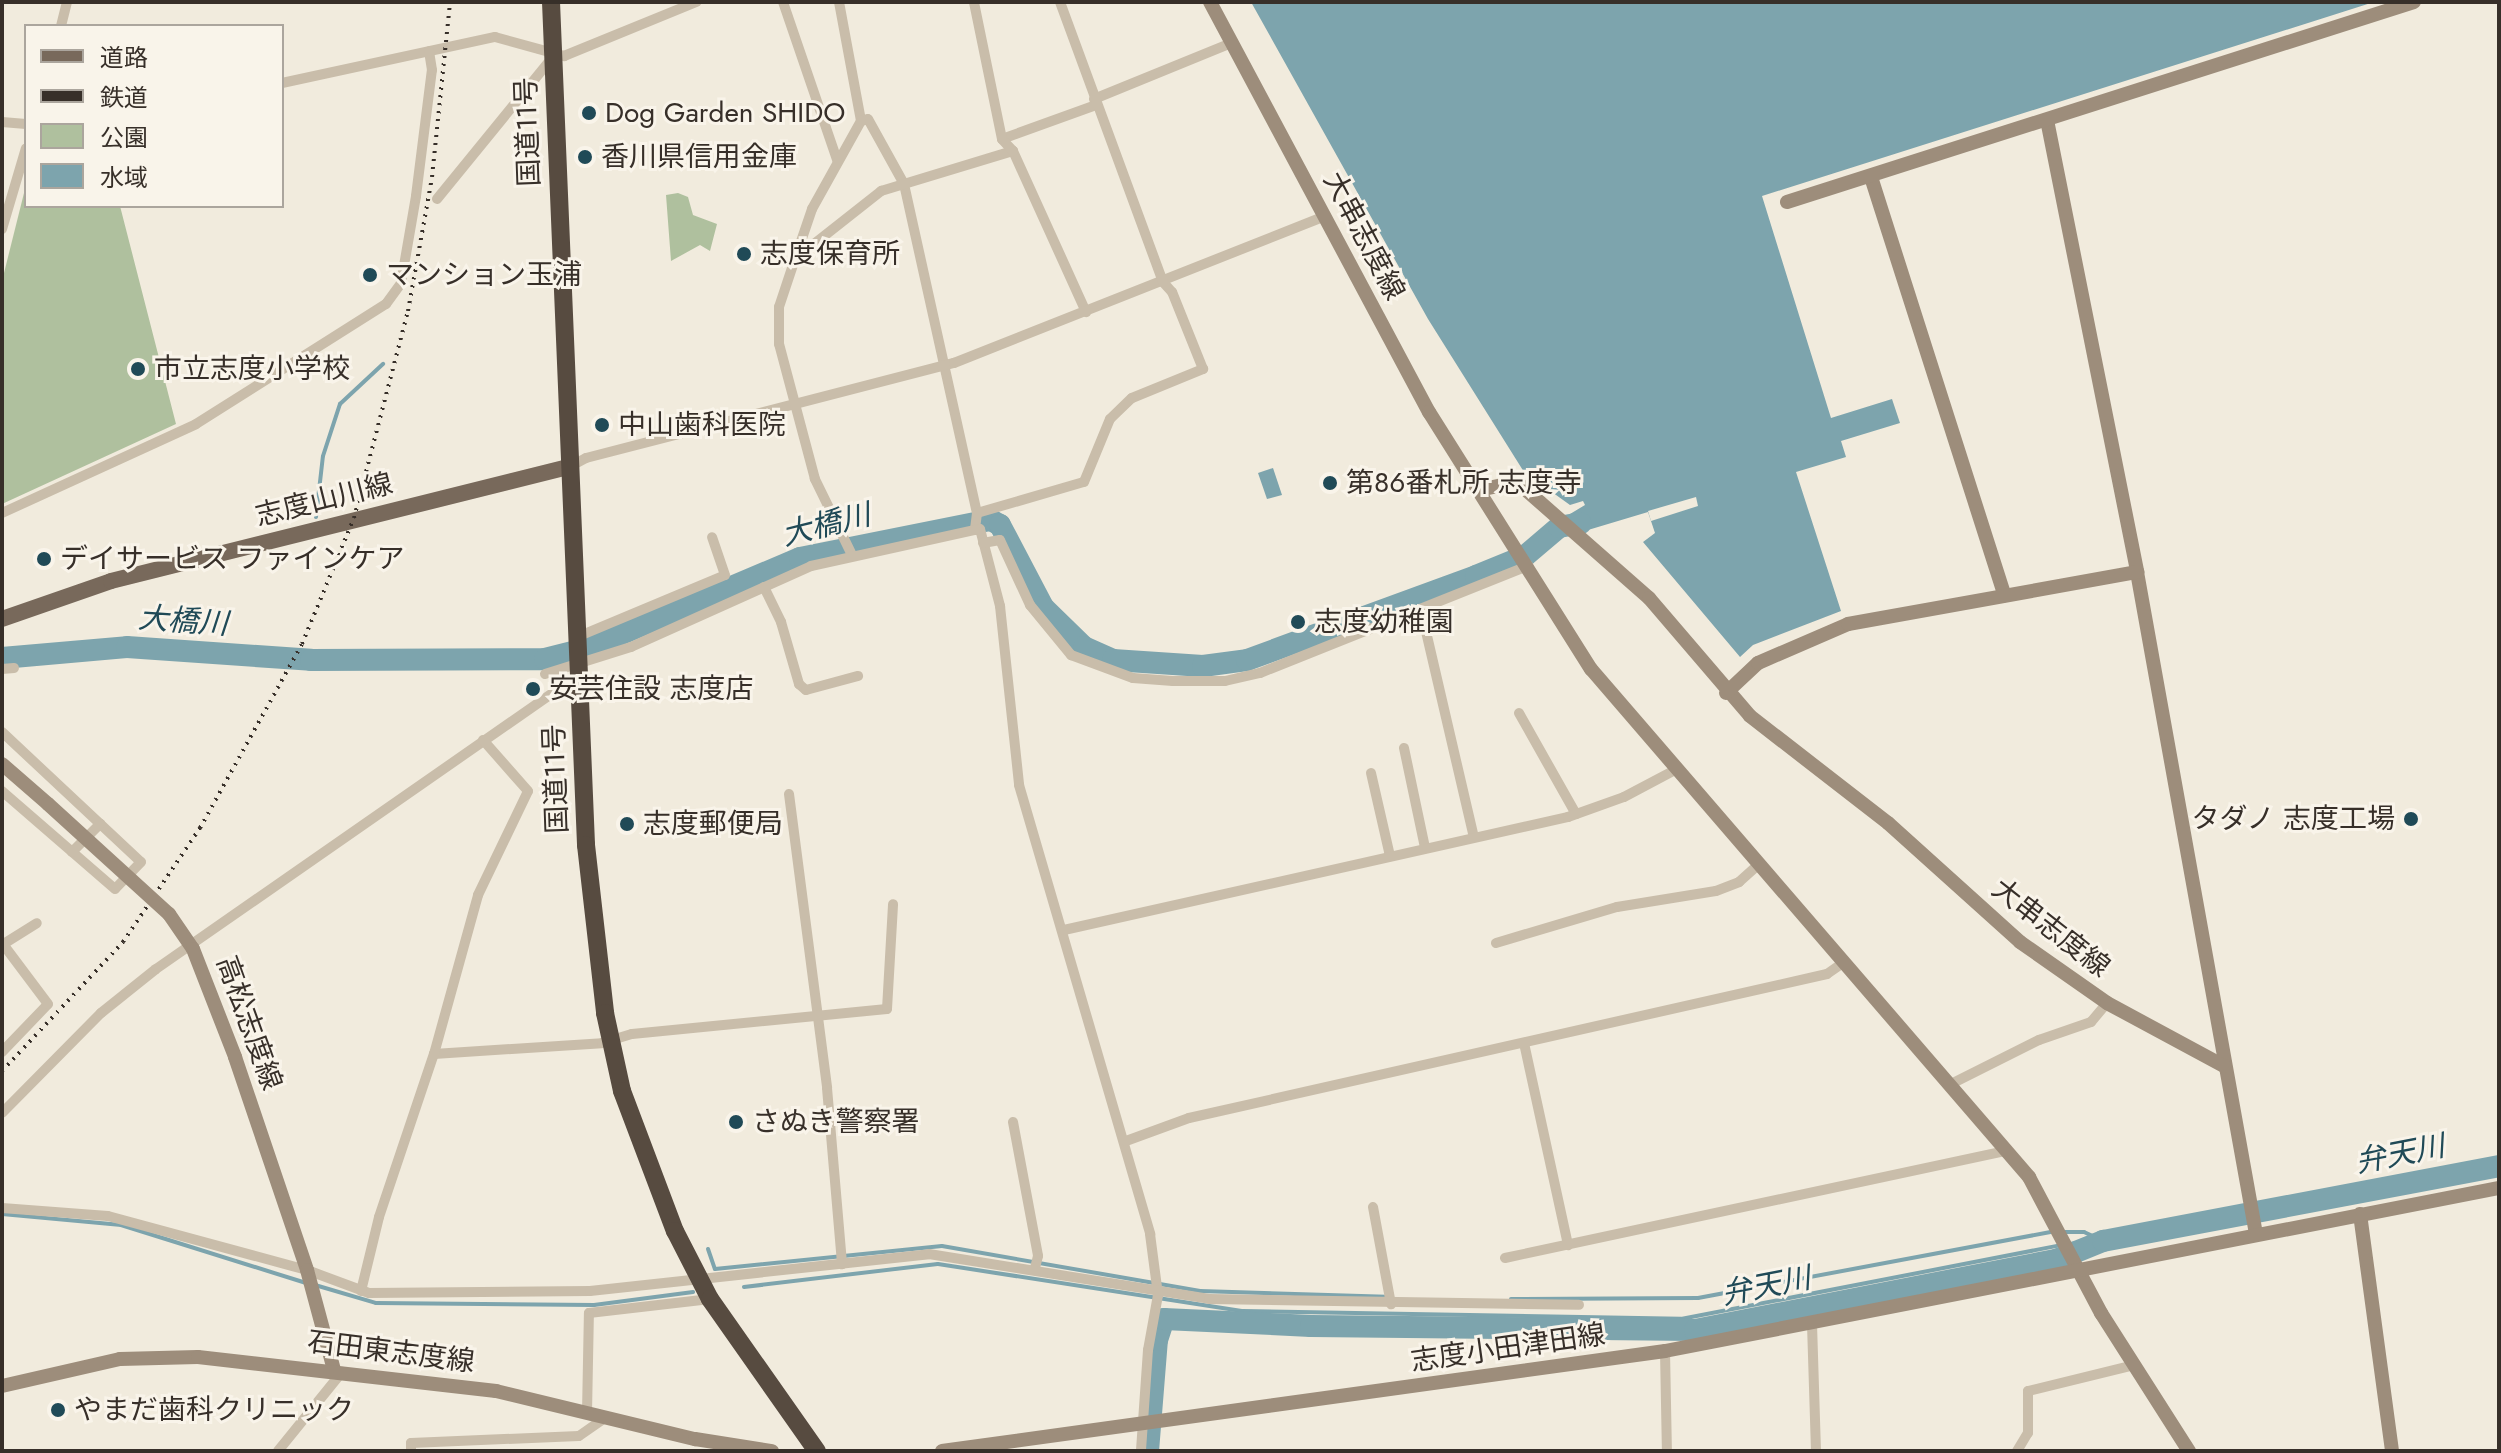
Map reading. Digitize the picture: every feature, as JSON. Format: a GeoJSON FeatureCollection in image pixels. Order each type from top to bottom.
{"type":"FeatureCollection","features":[{"type":"Feature","properties":{"kind":"highway","name":"国道11号"},"geometry":{"type":"LineString","coordinates":[[551,2],[590,910],[610,1041],[653,1181],[699,1279],[817,1451]]}},
{"type":"Feature","properties":{"kind":"main road","name":"大串志度線"},"geometry":{"type":"LineString","coordinates":[[1210,2],[1326,216],[1342,255],[1429,412],[1528,564],[1591,669],[2044,1198],[2078,1274],[2189,1451]]}},
{"type":"Feature","properties":{"kind":"main road"},"geometry":{"type":"LineString","coordinates":[[1787,202],[2414,2]]}},
{"type":"Feature","properties":{"kind":"main road"},"geometry":{"type":"LineString","coordinates":[[2047,120],[2137,572],[2254,1226],[2360,1214],[2499,1188]]}},
{"type":"Feature","properties":{"kind":"main road"},"geometry":{"type":"LineString","coordinates":[[1871,177],[2004,595]]}},
{"type":"Feature","properties":{"kind":"main road","name":"志度山川線"},"geometry":{"type":"LineString","coordinates":[[3,614],[111,581],[569,467]]}},
{"type":"Feature","properties":{"kind":"main road","name":"大串志度線"},"geometry":{"type":"LineString","coordinates":[[1479,490],[1517,482],[1581,534],[1649,598],[1726,693],[1888,823],[2020,942],[2107,1003],[2224,1066]]}},
{"type":"Feature","properties":{"kind":"main road"},"geometry":{"type":"LineString","coordinates":[[1726,693],[1758,663],[1848,624],[2137,572]]}},
{"type":"Feature","properties":{"kind":"main road","name":"高松志度線"},"geometry":{"type":"LineString","coordinates":[[2,764],[169,914],[193,949],[235,1057],[338,1371]]}},
{"type":"Feature","properties":{"kind":"main road"},"geometry":{"type":"LineString","coordinates":[[2360,1214],[2392,1451]]}},
{"type":"Feature","properties":{"kind":"main road","name":"志度小田津田線"},"geometry":{"type":"LineString","coordinates":[[942,1451],[1665,1351],[2078,1274],[2254,1226]]}},
{"type":"Feature","properties":{"kind":"main road","name":"石田東志度線"},"geometry":{"type":"LineString","coordinates":[[2,1386],[120,1359],[198,1357],[496,1391],[772,1451]]}},
{"type":"Feature","properties":{"kind":"street"},"geometry":{"type":"LineString","coordinates":[[62,24],[67,2]]}},
{"type":"Feature","properties":{"kind":"street"},"geometry":{"type":"LineString","coordinates":[[437,199],[553,57],[696,2]]}},
{"type":"Feature","properties":{"kind":"street"},"geometry":{"type":"LineString","coordinates":[[783,2],[837,160]]}},
{"type":"Feature","properties":{"kind":"street"},"geometry":{"type":"LineString","coordinates":[[839,2],[861,121],[837,160],[795,259],[779,307],[779,344],[815,479],[852,555]]}},
{"type":"Feature","properties":{"kind":"street"},"geometry":{"type":"LineString","coordinates":[[974,2],[1002,139],[1013,151],[1086,312]]}},
{"type":"Feature","properties":{"kind":"street"},"geometry":{"type":"LineString","coordinates":[[977,513],[1084,482],[1110,419],[1132,398],[1203,369],[1172,292],[1163,282],[1060,2]]}},
{"type":"Feature","properties":{"kind":"street"},"geometry":{"type":"LineString","coordinates":[[284,83],[495,37],[553,57]]}},
{"type":"Feature","properties":{"kind":"street"},"geometry":{"type":"LineString","coordinates":[[1002,139],[1231,43]]}},
{"type":"Feature","properties":{"kind":"street"},"geometry":{"type":"LineString","coordinates":[[2,513],[196,424],[386,304],[401,283],[429,100],[429,51]]}},
{"type":"Feature","properties":{"kind":"street"},"geometry":{"type":"LineString","coordinates":[[861,121],[868,119],[904,184],[977,513],[975,530]]}},
{"type":"Feature","properties":{"kind":"street"},"geometry":{"type":"LineString","coordinates":[[2,122],[24,124]]}},
{"type":"Feature","properties":{"kind":"street"},"geometry":{"type":"LineString","coordinates":[[795,259],[858,207],[904,184],[1013,151]]}},
{"type":"Feature","properties":{"kind":"street"},"geometry":{"type":"LineString","coordinates":[[2,229],[24,155]]}},
{"type":"Feature","properties":{"kind":"street"},"geometry":{"type":"LineString","coordinates":[[569,467],[586,458],[946,365],[1326,216]]}},
{"type":"Feature","properties":{"kind":"street"},"geometry":{"type":"LineString","coordinates":[[2,1113],[101,1013],[156,969],[483,740],[579,656],[631,647],[764,587],[852,555],[980,529],[1000,606],[1012,754],[1126,1141],[1159,1290],[1140,1424],[1141,1451]]}},
{"type":"Feature","properties":{"kind":"street"},"geometry":{"type":"LineString","coordinates":[[545,674],[725,575],[712,537]]}},
{"type":"Feature","properties":{"kind":"street"},"geometry":{"type":"LineString","coordinates":[[983,543],[1000,540],[1030,605],[1071,655],[1133,678],[1225,681],[1248,676],[1421,610],[1528,564]]}},
{"type":"Feature","properties":{"kind":"street"},"geometry":{"type":"LineString","coordinates":[[764,587],[799,684],[806,690],[858,676]]}},
{"type":"Feature","properties":{"kind":"street"},"geometry":{"type":"LineString","coordinates":[[1421,610],[1474,837]]}},
{"type":"Feature","properties":{"kind":"street"},"geometry":{"type":"LineString","coordinates":[[2,669],[14,668]]}},
{"type":"Feature","properties":{"kind":"street"},"geometry":{"type":"LineString","coordinates":[[1519,713],[1576,814]]}},
{"type":"Feature","properties":{"kind":"street"},"geometry":{"type":"LineString","coordinates":[[2,732],[141,862],[115,889],[2,791]]}},
{"type":"Feature","properties":{"kind":"street"},"geometry":{"type":"LineString","coordinates":[[361,1291],[379,1217],[434,1054],[478,895],[528,791],[483,740]]}},
{"type":"Feature","properties":{"kind":"street"},"geometry":{"type":"LineString","coordinates":[[1404,748],[1425,848]]}},
{"type":"Feature","properties":{"kind":"street"},"geometry":{"type":"LineString","coordinates":[[1064,930],[1576,814],[1675,770]]}},
{"type":"Feature","properties":{"kind":"street"},"geometry":{"type":"LineString","coordinates":[[1371,773],[1390,856]]}},
{"type":"Feature","properties":{"kind":"street"},"geometry":{"type":"LineString","coordinates":[[789,794],[818,1014],[842,1264]]}},
{"type":"Feature","properties":{"kind":"street"},"geometry":{"type":"LineString","coordinates":[[72,852],[100,824]]}},
{"type":"Feature","properties":{"kind":"street"},"geometry":{"type":"LineString","coordinates":[[1496,943],[1617,907],[1716,891],[1739,882],[1759,864]]}},
{"type":"Feature","properties":{"kind":"street"},"geometry":{"type":"LineString","coordinates":[[434,1054],[610,1041],[632,1034],[887,1009],[893,904]]}},
{"type":"Feature","properties":{"kind":"street"},"geometry":{"type":"LineString","coordinates":[[2,1052],[48,1004],[3,945],[37,923]]}},
{"type":"Feature","properties":{"kind":"street"},"geometry":{"type":"LineString","coordinates":[[1126,1141],[1189,1118],[1827,974],[1843,963]]}},
{"type":"Feature","properties":{"kind":"street"},"geometry":{"type":"LineString","coordinates":[[1949,1085],[2039,1040],[2091,1022],[2107,1003]]}},
{"type":"Feature","properties":{"kind":"street"},"geometry":{"type":"LineString","coordinates":[[1524,1043],[1568,1245]]}},
{"type":"Feature","properties":{"kind":"street"},"geometry":{"type":"LineString","coordinates":[[1013,1122],[1038,1256],[1035,1268]]}},
{"type":"Feature","properties":{"kind":"street"},"geometry":{"type":"LineString","coordinates":[[1505,1258],[2005,1151]]}},
{"type":"Feature","properties":{"kind":"street"},"geometry":{"type":"LineString","coordinates":[[1373,1207],[1391,1304]]}},
{"type":"Feature","properties":{"kind":"street"},"geometry":{"type":"LineString","coordinates":[[2,1208],[108,1216],[307,1270],[361,1291],[590,1291],[929,1254],[1035,1268],[1209,1299],[1579,1305]]}},
{"type":"Feature","properties":{"kind":"street"},"geometry":{"type":"LineString","coordinates":[[587,1413],[589,1313],[710,1299]]}},
{"type":"Feature","properties":{"kind":"street"},"geometry":{"type":"LineString","coordinates":[[1812,1324],[1816,1451]]}},
{"type":"Feature","properties":{"kind":"street"},"geometry":{"type":"LineString","coordinates":[[1665,1351],[1667,1451]]}},
{"type":"Feature","properties":{"kind":"street"},"geometry":{"type":"LineString","coordinates":[[2017,1451],[2028,1433],[2028,1391],[2135,1365]]}},
{"type":"Feature","properties":{"kind":"street"},"geometry":{"type":"LineString","coordinates":[[278,1451],[338,1371]]}},
{"type":"Feature","properties":{"kind":"street"},"geometry":{"type":"LineString","coordinates":[[411,1451],[411,1443],[485,1445],[579,1436],[606,1417]]}},
{"type":"Feature","properties":{"kind":"green space"},"geometry":{"type":"Polygon","coordinates":[[[24,193],[24,208],[121,208],[176,424],[2,504],[2,281],[24,193]]]}},
{"type":"Feature","properties":{"kind":"green space"},"geometry":{"type":"Polygon","coordinates":[[[678,193],[688,197],[693,215],[717,224],[710,251],[700,245],[671,261],[666,195],[678,193]]]}},
{"type":"Feature","properties":{"kind":"water"},"geometry":{"type":"Polygon","coordinates":[[[1251,2],[2374,2],[1762,196],[1831,418],[1892,399],[1900,423],[1841,441],[1846,457],[1796,472],[1841,611],[1753,645],[1740,657],[1643,542],[1655,533],[1648,512],[1588,530],[1570,514],[1585,505],[1583,501],[1570,505],[1524,472],[1428,319],[1251,2]]]}},
{"type":"Feature","properties":{"kind":"water"},"geometry":{"type":"Polygon","coordinates":[[[1273,468],[1282,495],[1267,499],[1258,473],[1273,468]]]}},
{"type":"Feature","properties":{"kind":"pier"},"geometry":{"type":"Polygon","coordinates":[[[1696,497],[1698,506],[1651,521],[1648,511],[1696,497]]]}},
{"type":"Feature","properties":{"kind":"waterway"},"geometry":{"type":"LineString","coordinates":[[316,517],[323,456],[340,404],[383,364]]}},
{"type":"Feature","properties":{"kind":"waterway","name":"大橋川"},"geometry":{"type":"LineString","coordinates":[[2,658],[127,647],[311,660],[545,659],[588,648],[800,558],[991,520],[1000,525],[1043,607],[1084,647],[1113,660],[1203,666],[1247,660],[1476,576],[1525,556],[1559,527],[1581,523]]}},
{"type":"Feature","properties":{"kind":"waterway","name":"弁天川"},"geometry":{"type":"LineString","coordinates":[[1148,1451],[1157,1340],[1164,1319],[1311,1326],[1695,1330],[2056,1260],[2103,1241],[2499,1166]]}},
{"type":"Feature","properties":{"kind":"waterway"},"geometry":{"type":"LineString","coordinates":[[2,1214],[121,1225],[306,1283]]}},
{"type":"Feature","properties":{"kind":"waterway"},"geometry":{"type":"LineString","coordinates":[[1511,1299],[1698,1298],[2052,1232]]}},
{"type":"Feature","properties":{"kind":"waterway"},"geometry":{"type":"LineString","coordinates":[[2061,1232],[2084,1232],[2103,1241]]}},
{"type":"Feature","properties":{"kind":"waterway"},"geometry":{"type":"LineString","coordinates":[[2070,1244],[2101,1241]]}},
{"type":"Feature","properties":{"kind":"waterway"},"geometry":{"type":"LineString","coordinates":[[744,1287],[938,1264],[1243,1311],[1681,1319],[2061,1245]]}},
{"type":"Feature","properties":{"kind":"waterway"},"geometry":{"type":"LineString","coordinates":[[708,1249],[715,1269],[942,1246],[1200,1291],[1386,1297]]}},
{"type":"Feature","properties":{"kind":"waterway"},"geometry":{"type":"LineString","coordinates":[[315,1285],[376,1303],[594,1305],[693,1292]]}},
{"type":"Feature","properties":{"kind":"railway"},"geometry":{"type":"LineString","coordinates":[[2,1071],[123,942],[200,828],[302,644],[354,518],[408,311],[432,177],[450,2]]}},
{"type":"Feature","properties":{"kind":"place","name":"Dog Garden SHIDO"},"geometry":{"type":"Point","coordinates":[589,113]}},
{"type":"Feature","properties":{"kind":"place","name":"香川県信用金庫"},"geometry":{"type":"Point","coordinates":[585,157]}},
{"type":"Feature","properties":{"kind":"place","name":"志度保育所"},"geometry":{"type":"Point","coordinates":[744,254]}},
{"type":"Feature","properties":{"kind":"place","name":"マンション玉浦"},"geometry":{"type":"Point","coordinates":[370,275]}},
{"type":"Feature","properties":{"kind":"place","name":"市立志度小学校"},"geometry":{"type":"Point","coordinates":[138,369]}},
{"type":"Feature","properties":{"kind":"place","name":"中山歯科医院"},"geometry":{"type":"Point","coordinates":[602,425]}},
{"type":"Feature","properties":{"kind":"place","name":"第86番札所 志度寺"},"geometry":{"type":"Point","coordinates":[1330,483]}},
{"type":"Feature","properties":{"kind":"place","name":"デイサービス ファインケア"},"geometry":{"type":"Point","coordinates":[44,559]}},
{"type":"Feature","properties":{"kind":"place","name":"志度幼稚園"},"geometry":{"type":"Point","coordinates":[1298,622]}},
{"type":"Feature","properties":{"kind":"place","name":"安芸住設 志度店"},"geometry":{"type":"Point","coordinates":[533,689]}},
{"type":"Feature","properties":{"kind":"place","name":"タダノ 志度工場"},"geometry":{"type":"Point","coordinates":[2411,819]}},
{"type":"Feature","properties":{"kind":"place","name":"志度郵便局"},"geometry":{"type":"Point","coordinates":[627,824]}},
{"type":"Feature","properties":{"kind":"place","name":"さぬき警察署"},"geometry":{"type":"Point","coordinates":[736,1122]}},
{"type":"Feature","properties":{"kind":"place","name":"やまだ歯科クリニック"},"geometry":{"type":"Point","coordinates":[58,1410]}}]}
